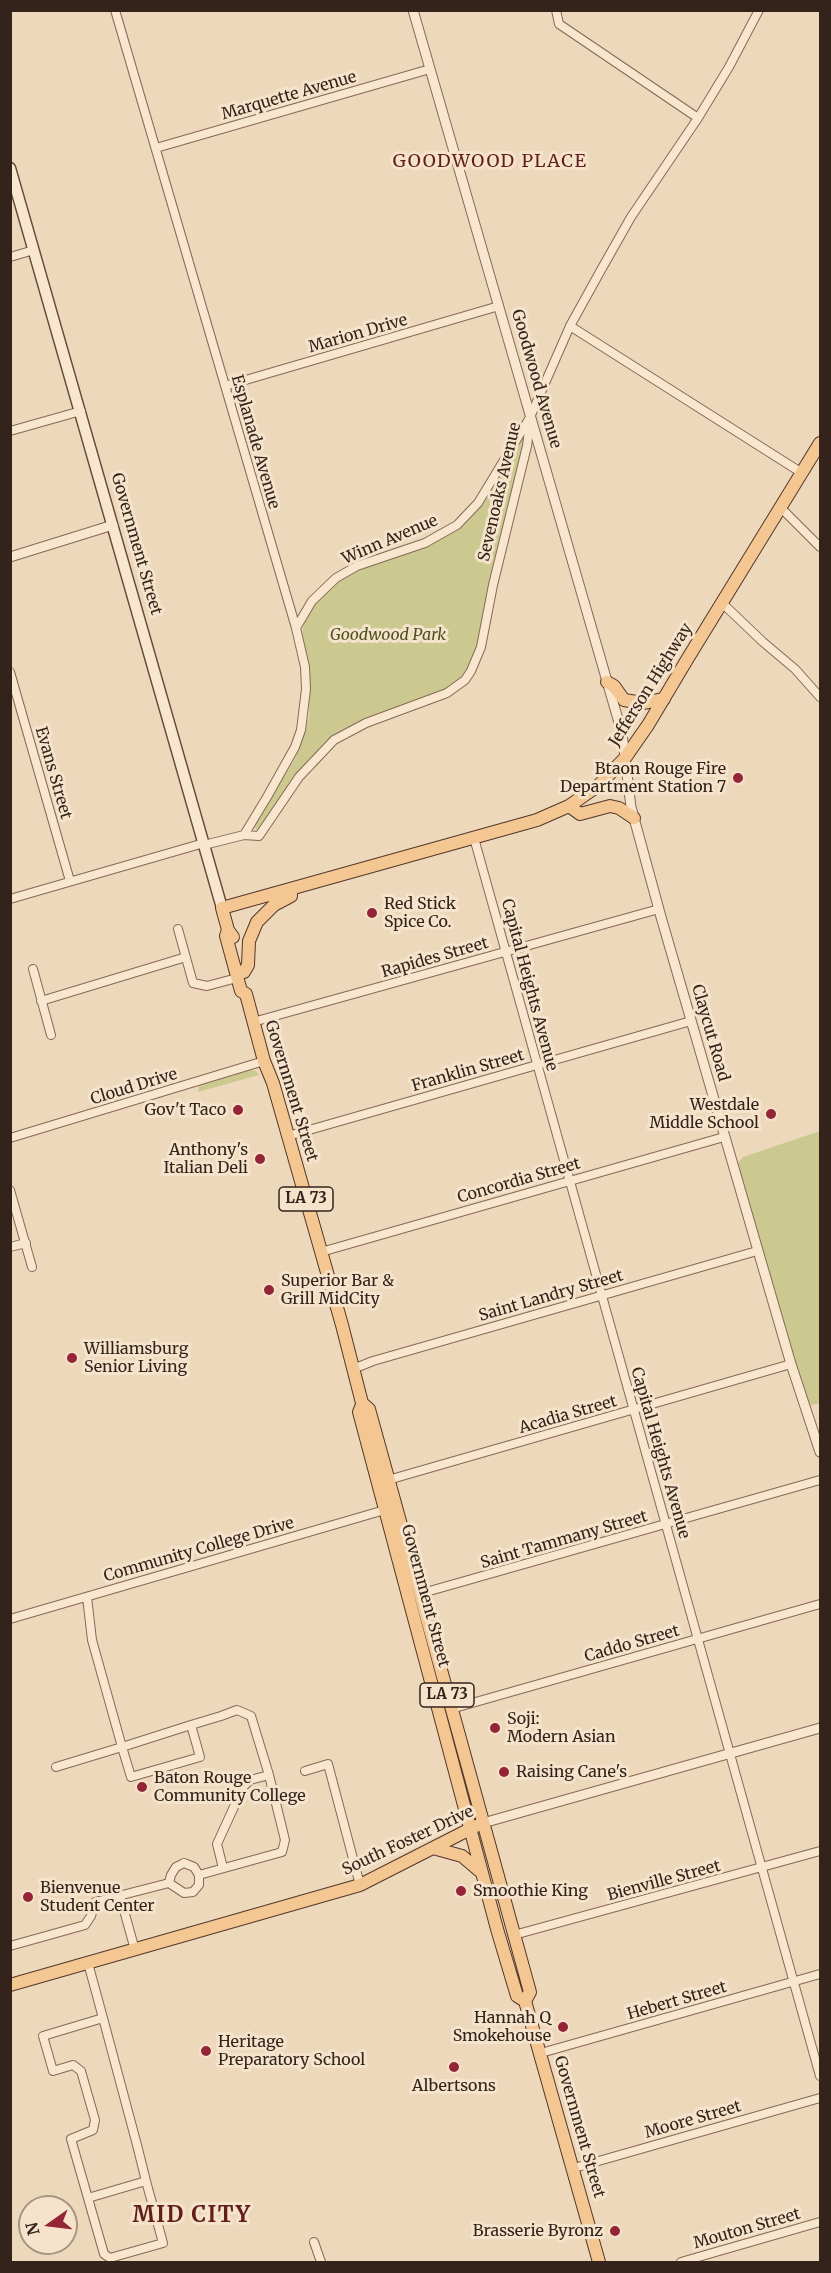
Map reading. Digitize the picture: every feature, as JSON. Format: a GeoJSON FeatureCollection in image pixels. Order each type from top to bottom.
{"type":"FeatureCollection","features":[{"type":"Feature","properties":{"kind":"main road","name":"Government Street"},"geometry":{"type":"LineString","coordinates":[[10,168],[228,930],[232,933],[241,991],[246,994],[321,1252],[362,1405],[359,1412],[369,1448],[419,1594],[451,1709],[476,1826],[483,1874],[517,1995],[525,2001],[541,2053],[599,2262]]}},
{"type":"Feature","properties":{"kind":"main road","name":"Jefferson Highway"},"geometry":{"type":"LineString","coordinates":[[222,908],[531,822],[569,806],[599,785],[625,758],[664,699],[820,443]]}},
{"type":"Feature","properties":{"kind":"main road"},"geometry":{"type":"LineString","coordinates":[[607,682],[614,686],[624,700],[643,703],[664,699]]}},
{"type":"Feature","properties":{"kind":"main road"},"geometry":{"type":"LineString","coordinates":[[569,806],[580,814],[610,806],[619,808],[634,818]]}},
{"type":"Feature","properties":{"kind":"main road"},"geometry":{"type":"LineString","coordinates":[[240,975],[248,964],[249,941],[257,922],[273,905],[291,896],[293,889]]}},
{"type":"Feature","properties":{"kind":"main road","name":"Government Street"},"geometry":{"type":"LineString","coordinates":[[362,1405],[369,1409],[388,1480],[390,1508],[476,1826],[514,1935],[530,1992],[525,2001]]}},
{"type":"Feature","properties":{"kind":"main road"},"geometry":{"type":"LineString","coordinates":[[369,1448],[374,1452],[380,1476],[388,1480]]}},
{"type":"Feature","properties":{"kind":"main road","name":"South Foster Drive"},"geometry":{"type":"LineString","coordinates":[[10,1985],[360,1885],[476,1826]]}},
{"type":"Feature","properties":{"kind":"main road"},"geometry":{"type":"LineString","coordinates":[[433,1848],[462,1856],[483,1874]]}},
{"type":"Feature","properties":{"kind":"street","name":"Esplanade Avenue"},"geometry":{"type":"LineString","coordinates":[[115,10],[296,628],[304,667],[306,689],[301,730],[295,747],[244,835]]}},
{"type":"Feature","properties":{"kind":"street","name":"Goodwood Avenue"},"geometry":{"type":"LineString","coordinates":[[413,10],[622,733],[625,758]]}},
{"type":"Feature","properties":{"kind":"street"},"geometry":{"type":"LineString","coordinates":[[556,10],[559,24],[698,118]]}},
{"type":"Feature","properties":{"kind":"street","name":"Sevenoaks Avenue"},"geometry":{"type":"LineString","coordinates":[[244,835],[259,836],[299,777],[334,741],[366,723],[447,693],[465,680],[471,671],[481,647],[531,415],[570,326],[631,217],[698,118],[729,67],[759,10]]}},
{"type":"Feature","properties":{"kind":"street","name":"Marquette Avenue"},"geometry":{"type":"LineString","coordinates":[[156,148],[430,69]]}},
{"type":"Feature","properties":{"kind":"street"},"geometry":{"type":"LineString","coordinates":[[10,257],[34,250]]}},
{"type":"Feature","properties":{"kind":"street","name":"Marion Drive"},"geometry":{"type":"LineString","coordinates":[[225,387],[499,306]]}},
{"type":"Feature","properties":{"kind":"street"},"geometry":{"type":"LineString","coordinates":[[570,326],[802,473]]}},
{"type":"Feature","properties":{"kind":"street"},"geometry":{"type":"LineString","coordinates":[[10,431],[81,411]]}},
{"type":"Feature","properties":{"kind":"street","name":"Winn Avenue"},"geometry":{"type":"LineString","coordinates":[[296,628],[312,601],[336,578],[357,566],[425,543],[457,525],[478,503],[512,443],[531,415]]}},
{"type":"Feature","properties":{"kind":"street"},"geometry":{"type":"LineString","coordinates":[[780,507],[820,547]]}},
{"type":"Feature","properties":{"kind":"street"},"geometry":{"type":"LineString","coordinates":[[10,557],[113,525]]}},
{"type":"Feature","properties":{"kind":"street"},"geometry":{"type":"LineString","coordinates":[[722,603],[762,642],[795,669],[820,697]]}},
{"type":"Feature","properties":{"kind":"street","name":"Evans Street"},"geometry":{"type":"LineString","coordinates":[[10,672],[70,881]]}},
{"type":"Feature","properties":{"kind":"street","name":"Claycut Road"},"geometry":{"type":"LineString","coordinates":[[625,758],[634,818],[658,909],[790,1364],[820,1452]]}},
{"type":"Feature","properties":{"kind":"street"},"geometry":{"type":"LineString","coordinates":[[10,899],[204,844],[244,835]]}},
{"type":"Feature","properties":{"kind":"street","name":"Capital Heights Avenue"},"geometry":{"type":"LineString","coordinates":[[474,838],[820,2076]]}},
{"type":"Feature","properties":{"kind":"street","name":"Rapides Street"},"geometry":{"type":"LineString","coordinates":[[254,1022],[658,909]]}},
{"type":"Feature","properties":{"kind":"street"},"geometry":{"type":"LineString","coordinates":[[178,929],[193,983],[207,986],[240,975]]}},
{"type":"Feature","properties":{"kind":"street"},"geometry":{"type":"LineString","coordinates":[[41,1000],[186,957]]}},
{"type":"Feature","properties":{"kind":"street"},"geometry":{"type":"LineString","coordinates":[[33,969],[51,1035]]}},
{"type":"Feature","properties":{"kind":"street","name":"Franklin Street"},"geometry":{"type":"LineString","coordinates":[[288,1136],[690,1021]]}},
{"type":"Feature","properties":{"kind":"street","name":"Cloud Drive"},"geometry":{"type":"LineString","coordinates":[[10,1138],[264,1061]]}},
{"type":"Feature","properties":{"kind":"street","name":"Concordia Street"},"geometry":{"type":"LineString","coordinates":[[321,1252],[724,1137]]}},
{"type":"Feature","properties":{"kind":"street"},"geometry":{"type":"LineString","coordinates":[[10,1190],[32,1267]]}},
{"type":"Feature","properties":{"kind":"street"},"geometry":{"type":"LineString","coordinates":[[10,1247],[26,1243]]}},
{"type":"Feature","properties":{"kind":"street","name":"Saint Landry Street"},"geometry":{"type":"LineString","coordinates":[[353,1369],[373,1361],[757,1251]]}},
{"type":"Feature","properties":{"kind":"street","name":"Acadia Street"},"geometry":{"type":"LineString","coordinates":[[388,1480],[790,1364]]}},
{"type":"Feature","properties":{"kind":"street","name":"Saint Tammany Street"},"geometry":{"type":"LineString","coordinates":[[419,1594],[820,1480]]}},
{"type":"Feature","properties":{"kind":"street","name":"Community College Drive"},"geometry":{"type":"LineString","coordinates":[[10,1619],[390,1508]]}},
{"type":"Feature","properties":{"kind":"street"},"geometry":{"type":"LineString","coordinates":[[87,1597],[92,1640],[130,1777],[200,1757],[191,1725]]}},
{"type":"Feature","properties":{"kind":"street","name":"Caddo Street"},"geometry":{"type":"LineString","coordinates":[[451,1709],[820,1604]]}},
{"type":"Feature","properties":{"kind":"street"},"geometry":{"type":"LineString","coordinates":[[56,1767],[237,1710],[250,1716],[269,1775],[285,1840],[282,1852],[200,1875]]}},
{"type":"Feature","properties":{"kind":"street","name":"South Foster Drive"},"geometry":{"type":"LineString","coordinates":[[476,1826],[820,1728]]}},
{"type":"Feature","properties":{"kind":"street"},"geometry":{"type":"LineString","coordinates":[[305,1771],[328,1764],[360,1885]]}},
{"type":"Feature","properties":{"kind":"street"},"geometry":{"type":"LineString","coordinates":[[223,1868],[217,1844],[243,1787],[250,1780],[269,1775]]}},
{"type":"Feature","properties":{"kind":"street","name":"Bienville Street"},"geometry":{"type":"LineString","coordinates":[[514,1935],[820,1851]]}},
{"type":"Feature","properties":{"kind":"street"},"geometry":{"type":"LineString","coordinates":[[10,1946],[85,1925],[91,1916],[95,1902],[169,1883],[184,1893],[192,1892],[199,1885],[200,1875],[194,1867],[184,1863],[176,1867],[169,1883]]}},
{"type":"Feature","properties":{"kind":"street"},"geometry":{"type":"LineString","coordinates":[[120,1896],[135,1950]]}},
{"type":"Feature","properties":{"kind":"street"},"geometry":{"type":"LineString","coordinates":[[88,1963],[103,2018],[146,2181],[163,2243],[110,2258],[104,2254],[71,2139],[93,2130],[95,2120],[81,2071],[73,2065],[52,2071],[43,2036],[103,2018]]}},
{"type":"Feature","properties":{"kind":"street","name":"Hebert Street"},"geometry":{"type":"LineString","coordinates":[[541,2053],[820,1974]]}},
{"type":"Feature","properties":{"kind":"street","name":"Moore Street"},"geometry":{"type":"LineString","coordinates":[[574,2168],[820,2098]]}},
{"type":"Feature","properties":{"kind":"street"},"geometry":{"type":"LineString","coordinates":[[88,2198],[146,2181]]}},
{"type":"Feature","properties":{"kind":"street","name":"Mouton Street"},"geometry":{"type":"LineString","coordinates":[[681,2262],[820,2222]]}},
{"type":"Feature","properties":{"kind":"street"},"geometry":{"type":"LineString","coordinates":[[314,2242],[321,2262]]}},
{"type":"Feature","properties":{"kind":"green space","name":"Goodwood Park"},"geometry":{"type":"Polygon","coordinates":[[[521,437],[525,439],[495,556],[477,645],[465,673],[448,689],[355,725],[339,734],[323,746],[308,762],[259,829],[256,829],[254,826],[295,759],[309,717],[310,676],[302,633],[314,604],[331,585],[357,570],[430,544],[456,529],[485,501],[516,442],[521,437]]]}},
{"type":"Feature","properties":{"kind":"green space"},"geometry":{"type":"Polygon","coordinates":[[[250,1070],[256,1071],[259,1075],[198,1092],[199,1085],[250,1070]]]}},
{"type":"Feature","properties":{"kind":"green space"},"geometry":{"type":"Polygon","coordinates":[[[820,1131],[820,1403],[809,1406],[737,1164],[743,1157],[820,1131]]]}},
{"type":"Feature","properties":{"kind":"place","name":"Btaon Rouge Fire Department Station 7"},"geometry":{"type":"Point","coordinates":[738,778]}},
{"type":"Feature","properties":{"kind":"place","name":"Red Stick Spice Co."},"geometry":{"type":"Point","coordinates":[372,913]}},
{"type":"Feature","properties":{"kind":"place","name":"Gov't Taco"},"geometry":{"type":"Point","coordinates":[238,1110]}},
{"type":"Feature","properties":{"kind":"place","name":"Westdale Middle School"},"geometry":{"type":"Point","coordinates":[771,1114]}},
{"type":"Feature","properties":{"kind":"place","name":"Anthony's Italian Deli"},"geometry":{"type":"Point","coordinates":[260,1159]}},
{"type":"Feature","properties":{"kind":"place","name":"Superior Bar & Grill MidCity"},"geometry":{"type":"Point","coordinates":[269,1290]}},
{"type":"Feature","properties":{"kind":"place","name":"Williamsburg Senior Living"},"geometry":{"type":"Point","coordinates":[72,1358]}},
{"type":"Feature","properties":{"kind":"place","name":"Soji: Modern Asian"},"geometry":{"type":"Point","coordinates":[495,1728]}},
{"type":"Feature","properties":{"kind":"place","name":"Raising Cane's"},"geometry":{"type":"Point","coordinates":[504,1772]}},
{"type":"Feature","properties":{"kind":"place","name":"Baton Rouge Community College"},"geometry":{"type":"Point","coordinates":[142,1787]}},
{"type":"Feature","properties":{"kind":"place","name":"Smoothie King"},"geometry":{"type":"Point","coordinates":[461,1891]}},
{"type":"Feature","properties":{"kind":"place","name":"Bienvenue Student Center"},"geometry":{"type":"Point","coordinates":[28,1897]}},
{"type":"Feature","properties":{"kind":"place","name":"Hannah Q Smokehouse"},"geometry":{"type":"Point","coordinates":[563,2027]}},
{"type":"Feature","properties":{"kind":"place","name":"Heritage Preparatory School"},"geometry":{"type":"Point","coordinates":[206,2051]}},
{"type":"Feature","properties":{"kind":"place","name":"Albertsons"},"geometry":{"type":"Point","coordinates":[454,2067]}},
{"type":"Feature","properties":{"kind":"place","name":"Brasserie Byronz"},"geometry":{"type":"Point","coordinates":[615,2231]}},
{"type":"Feature","properties":{"kind":"district","name":"GOODWOOD PLACE"},"geometry":{"type":"Point","coordinates":[490,162]}},
{"type":"Feature","properties":{"kind":"district","name":"MID CITY"},"geometry":{"type":"Point","coordinates":[192,2216]}}]}
